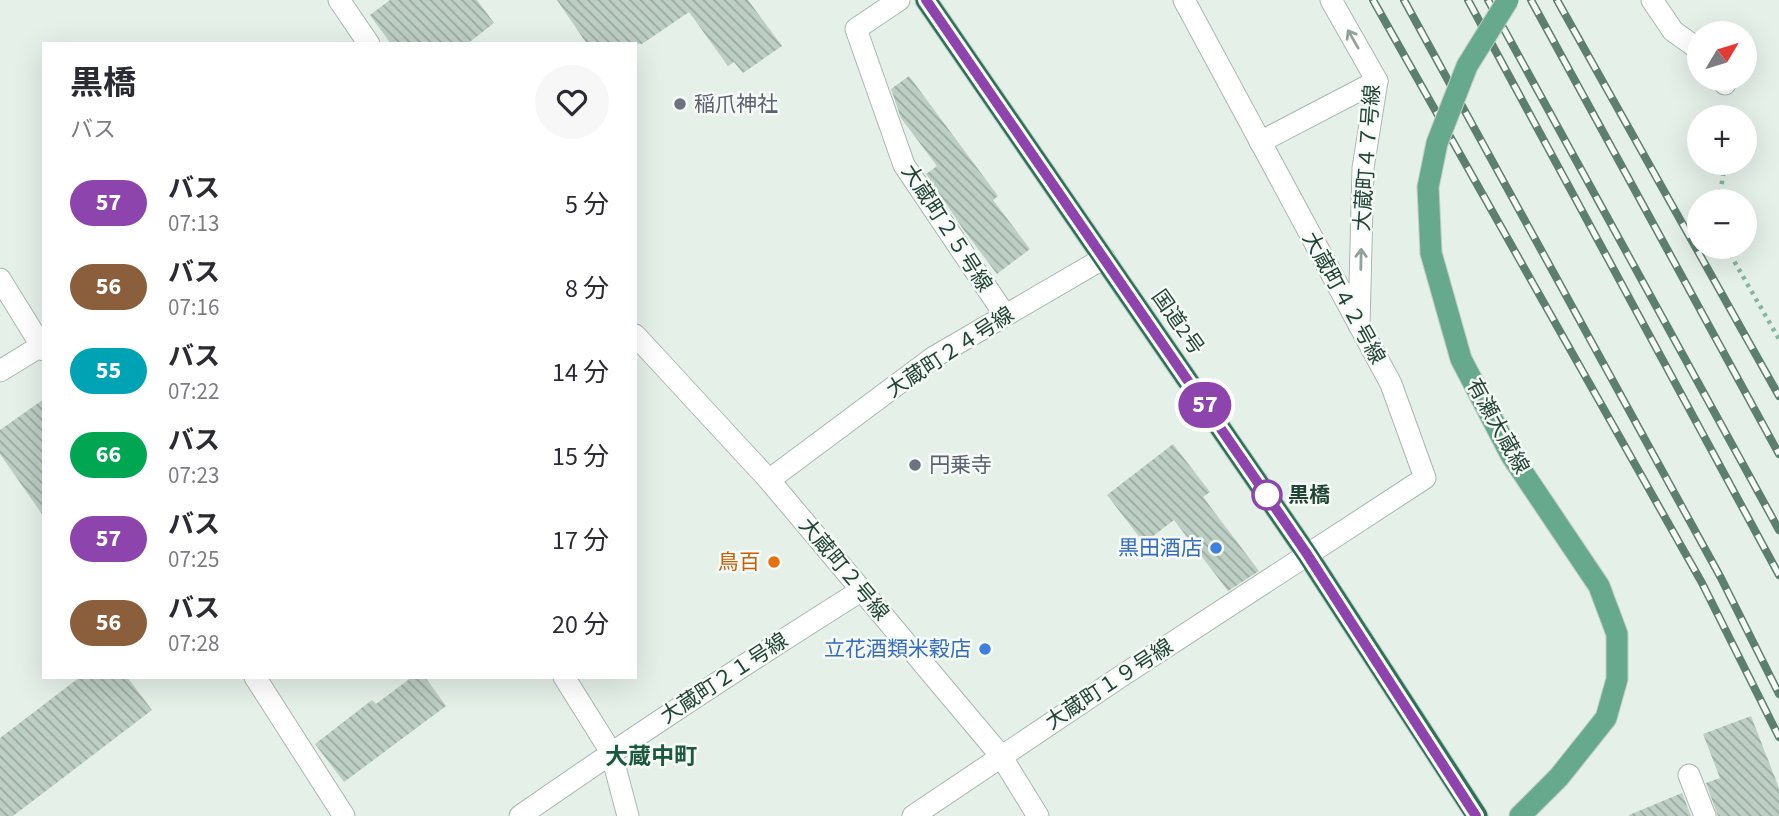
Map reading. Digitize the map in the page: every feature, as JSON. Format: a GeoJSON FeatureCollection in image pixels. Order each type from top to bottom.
{"type":"FeatureCollection","features":[{"type":"Feature","properties":{"kind":"highway","name":"国道2号"},"geometry":{"type":"LineString","coordinates":[[926,0],[1307,554],[1476,816]]}},
{"type":"Feature","properties":{"kind":"main road","name":"有瀬大蔵線"},"geometry":{"type":"LineString","coordinates":[[1508,0],[1467,66],[1437,143],[1428,187],[1431,253],[1461,359],[1510,455],[1599,586],[1617,634],[1617,679],[1606,718],[1559,777],[1520,816]]}},
{"type":"Feature","properties":{"kind":"street"},"geometry":{"type":"LineString","coordinates":[[339,0],[368,42]]}},
{"type":"Feature","properties":{"kind":"street","name":"大蔵町２５号線"},"geometry":{"type":"LineString","coordinates":[[899,0],[856,29],[904,166],[1005,316]]}},
{"type":"Feature","properties":{"kind":"street","name":"大蔵町４２号線"},"geometry":{"type":"LineString","coordinates":[[1184,0],[1391,384],[1425,478],[1307,554]]}},
{"type":"Feature","properties":{"kind":"street","name":"大蔵町４７号線"},"geometry":{"type":"LineString","coordinates":[[1331,0],[1377,81],[1363,168],[1359,327]]}},
{"type":"Feature","properties":{"kind":"street"},"geometry":{"type":"LineString","coordinates":[[1652,0],[1673,31],[1687,41]]}},
{"type":"Feature","properties":{"kind":"street"},"geometry":{"type":"LineString","coordinates":[[1260,142],[1377,81]]}},
{"type":"Feature","properties":{"kind":"street","name":"大蔵町２４号線"},"geometry":{"type":"LineString","coordinates":[[769,480],[934,357],[1104,258]]}},
{"type":"Feature","properties":{"kind":"street"},"geometry":{"type":"LineString","coordinates":[[0,279],[42,345]]}},
{"type":"Feature","properties":{"kind":"street","name":"大蔵町２号線"},"geometry":{"type":"LineString","coordinates":[[637,337],[769,480],[862,590],[1001,756],[1038,816]]}},
{"type":"Feature","properties":{"kind":"street"},"geometry":{"type":"LineString","coordinates":[[0,371],[42,348]]}},
{"type":"Feature","properties":{"kind":"street","name":"大蔵町１９号線"},"geometry":{"type":"LineString","coordinates":[[913,816],[1307,554]]}},
{"type":"Feature","properties":{"kind":"street","name":"大蔵町２１号線"},"geometry":{"type":"LineString","coordinates":[[520,816],[611,752],[862,590]]}},
{"type":"Feature","properties":{"kind":"street"},"geometry":{"type":"LineString","coordinates":[[255,679],[344,816]]}},
{"type":"Feature","properties":{"kind":"street"},"geometry":{"type":"LineString","coordinates":[[565,679],[611,752],[628,816]]}},
{"type":"Feature","properties":{"kind":"street"},"geometry":{"type":"LineString","coordinates":[[1689,775],[1705,816]]}},
{"type":"Feature","properties":{"kind":"path"},"geometry":{"type":"LineString","coordinates":[[1733,259],[1779,339]]}},
{"type":"Feature","properties":{"kind":"building"},"geometry":{"type":"Polygon","coordinates":[[[390,0],[477,0],[494,23],[470,42],[390,42],[370,15],[390,0]]]}},
{"type":"Feature","properties":{"kind":"building"},"geometry":{"type":"Polygon","coordinates":[[[557,0],[748,0],[782,46],[743,73],[734,62],[728,66],[689,12],[642,44],[586,42],[557,0]]]}},
{"type":"Feature","properties":{"kind":"building"},"geometry":{"type":"Polygon","coordinates":[[[909,76],[998,196],[993,200],[1030,249],[997,274],[926,174],[937,166],[901,118],[891,89],[909,76]]]}},
{"type":"Feature","properties":{"kind":"building"},"geometry":{"type":"Polygon","coordinates":[[[42,400],[42,514],[0,454],[0,430],[42,400]]]}},
{"type":"Feature","properties":{"kind":"building"},"geometry":{"type":"Polygon","coordinates":[[[1173,444],[1210,492],[1203,497],[1259,571],[1228,591],[1174,520],[1144,543],[1107,495],[1173,444]]]}},
{"type":"Feature","properties":{"kind":"building"},"geometry":{"type":"Polygon","coordinates":[[[77,679],[129,679],[152,710],[13,816],[0,816],[0,738],[77,679]]]}},
{"type":"Feature","properties":{"kind":"building"},"geometry":{"type":"Polygon","coordinates":[[[409,679],[426,679],[446,706],[344,782],[315,744],[372,700],[376,704],[409,679]]]}},
{"type":"Feature","properties":{"kind":"building"},"geometry":{"type":"Polygon","coordinates":[[[1751,716],[1779,788],[1779,816],[1718,816],[1706,783],[1720,778],[1703,734],[1751,716]]]}},
{"type":"Feature","properties":{"kind":"building"},"geometry":{"type":"Polygon","coordinates":[[[1682,793],[1691,816],[1629,816],[1629,815],[1682,793]]]}},
{"type":"Feature","properties":{"kind":"railway"},"geometry":{"type":"LineString","coordinates":[[1373,0],[1702,583],[1779,737]]}},
{"type":"Feature","properties":{"kind":"railway"},"geometry":{"type":"LineString","coordinates":[[1404,0],[1721,578],[1779,694]]}},
{"type":"Feature","properties":{"kind":"railway"},"geometry":{"type":"LineString","coordinates":[[1468,0],[1779,575]]}},
{"type":"Feature","properties":{"kind":"railway"},"geometry":{"type":"LineString","coordinates":[[1488,0],[1779,530]]}},
{"type":"Feature","properties":{"kind":"railway"},"geometry":{"type":"LineString","coordinates":[[1531,0],[1779,454]]}},
{"type":"Feature","properties":{"kind":"railway"},"geometry":{"type":"LineString","coordinates":[[1557,0],[1779,396]]}},
{"type":"Feature","properties":{"kind":"bus line","name":"57"},"geometry":{"type":"LineString","coordinates":[[926,0],[1307,554],[1476,816]]}},
{"type":"Feature","properties":{"kind":"place","name":"稲爪神社"},"geometry":{"type":"Point","coordinates":[680,104]}},
{"type":"Feature","properties":{"kind":"place","name":"円乗寺"},"geometry":{"type":"Point","coordinates":[915,465]}},
{"type":"Feature","properties":{"kind":"place","name":"黒橋"},"geometry":{"type":"Point","coordinates":[1267,495]}},
{"type":"Feature","properties":{"kind":"place","name":"黒田酒店"},"geometry":{"type":"Point","coordinates":[1216,548]}},
{"type":"Feature","properties":{"kind":"place","name":"鳥百"},"geometry":{"type":"Point","coordinates":[774,562]}},
{"type":"Feature","properties":{"kind":"place","name":"立花酒類米穀店"},"geometry":{"type":"Point","coordinates":[985,649]}},
{"type":"Feature","properties":{"kind":"district","name":"大蔵中町"},"geometry":{"type":"Point","coordinates":[651,756]}}]}
